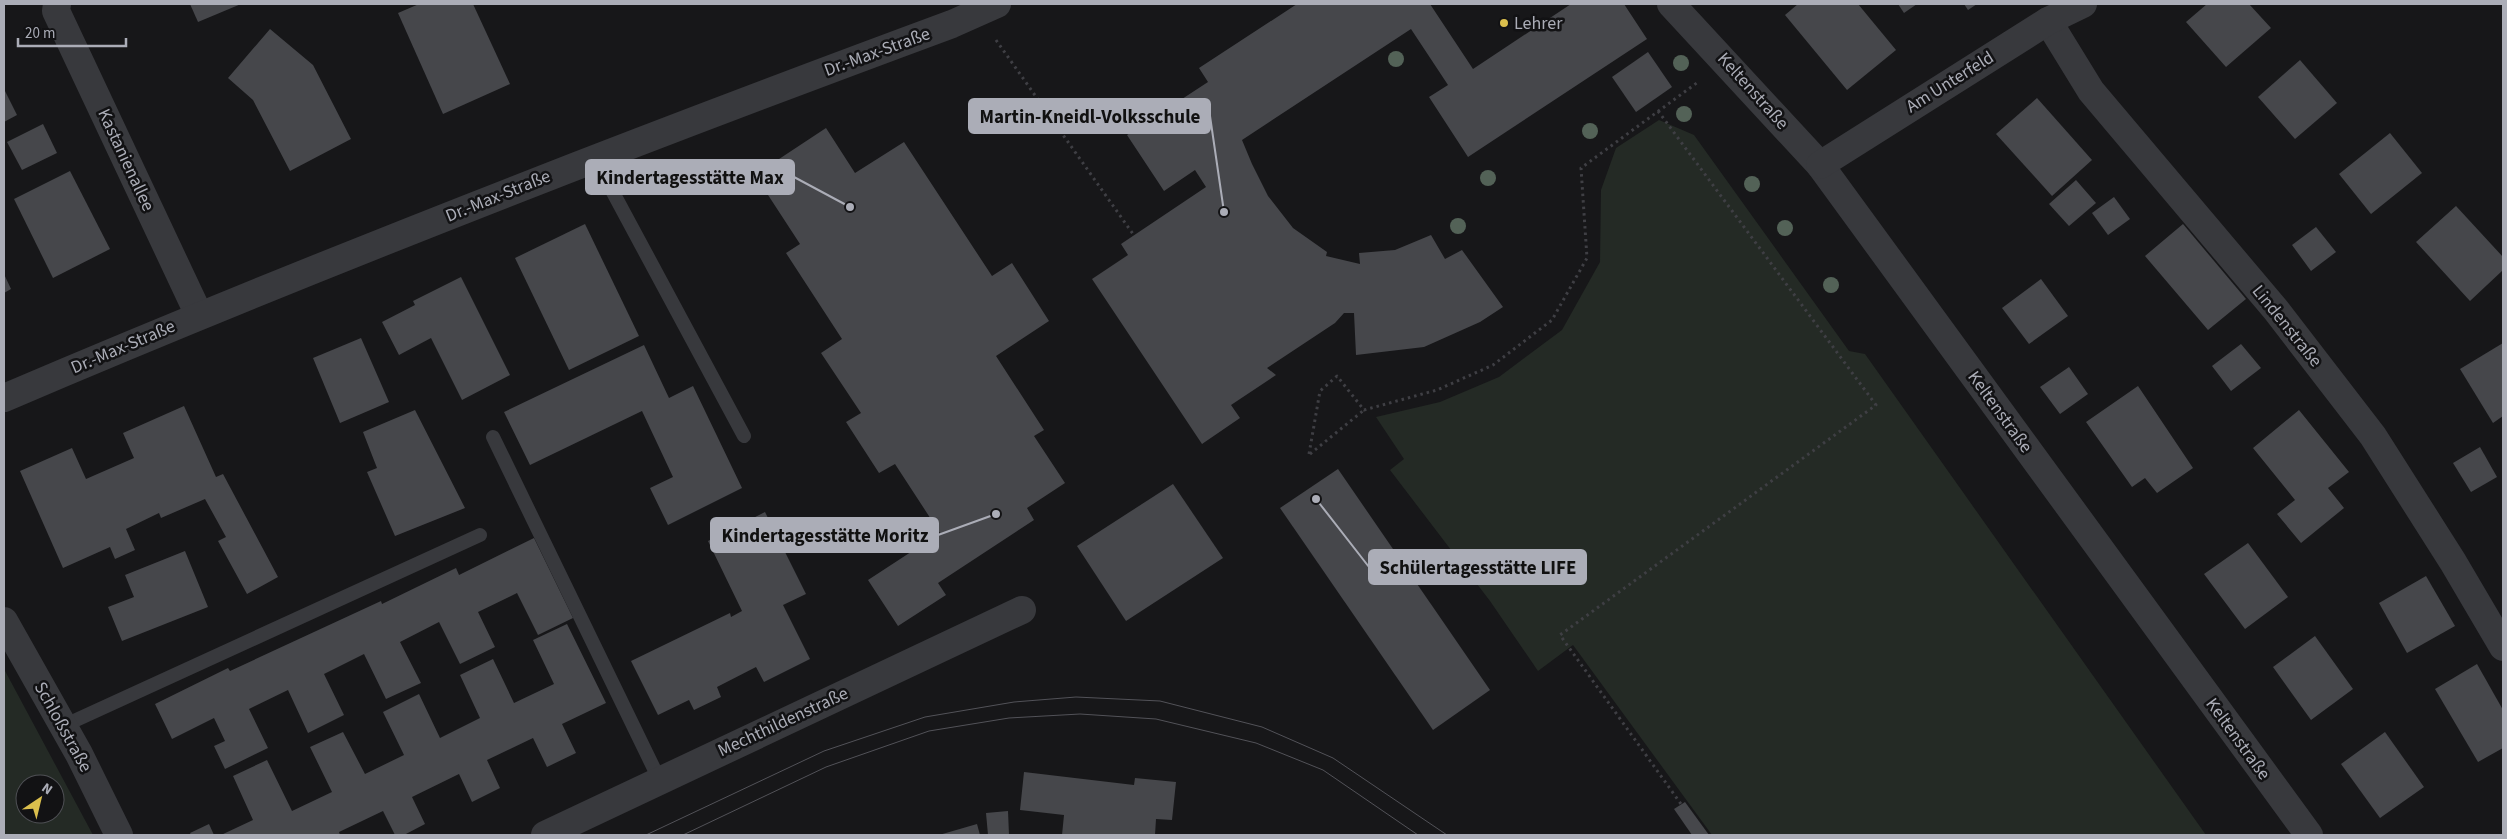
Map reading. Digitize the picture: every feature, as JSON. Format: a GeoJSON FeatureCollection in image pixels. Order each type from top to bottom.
{"type":"FeatureCollection","features":[{"type":"Feature","properties":{"kind":"street","name":"Kastanienallee"},"geometry":{"type":"LineString","coordinates":[[57,4],[56,11],[199,315]]}},
{"type":"Feature","properties":{"kind":"street","name":"Keltenstraße"},"geometry":{"type":"LineString","coordinates":[[1671,4],[1820,165],[2309,835]]}},
{"type":"Feature","properties":{"kind":"street","name":"Am Unterfeld"},"geometry":{"type":"LineString","coordinates":[[1820,165],[2048,21],[2083,4]]}},
{"type":"Feature","properties":{"kind":"street","name":"Dr.-Max-Straße"},"geometry":{"type":"LineString","coordinates":[[4,398],[199,315],[594,158],[987,8]]}},
{"type":"Feature","properties":{"kind":"street","name":"Lindenstraße"},"geometry":{"type":"LineString","coordinates":[[2048,21],[2091,91],[2276,310],[2373,436],[2453,562],[2503,647]]}},
{"type":"Feature","properties":{"kind":"street","name":"Mechthildenstraße"},"geometry":{"type":"LineString","coordinates":[[545,835],[1022,610]]}},
{"type":"Feature","properties":{"kind":"street","name":"Schloßstraße"},"geometry":{"type":"LineString","coordinates":[[4,621],[63,726],[119,835]]}},
{"type":"Feature","properties":{"kind":"lane"},"geometry":{"type":"LineString","coordinates":[[594,158],[744,436]]}},
{"type":"Feature","properties":{"kind":"lane"},"geometry":{"type":"LineString","coordinates":[[493,437],[660,781]]}},
{"type":"Feature","properties":{"kind":"lane"},"geometry":{"type":"LineString","coordinates":[[63,726],[480,535]]}},
{"type":"Feature","properties":{"kind":"path"},"geometry":{"type":"LineString","coordinates":[[987,8],[1133,234]]}},
{"type":"Feature","properties":{"kind":"path"},"geometry":{"type":"LineString","coordinates":[[1364,410],[1337,376],[1320,391],[1309,454],[1364,410],[1438,390],[1493,365],[1552,320],[1587,258],[1581,168],[1679,96]]}},
{"type":"Feature","properties":{"kind":"path"},"geometry":{"type":"LineString","coordinates":[[1658,111],[1876,405],[1560,635],[1681,804]]}},
{"type":"Feature","properties":{"kind":"shaded area"},"geometry":{"type":"Polygon","coordinates":[[[1659,120],[1694,135],[1849,351],[1865,354],[2206,835],[1712,835],[1573,645],[1538,671],[1490,601],[1390,470],[1404,459],[1376,417],[1440,402],[1499,377],[1562,330],[1600,262],[1601,190],[1616,148],[1659,120]]]}},
{"type":"Feature","properties":{"kind":"shaded area"},"geometry":{"type":"Polygon","coordinates":[[[4,669],[60,774],[15,774],[15,824],[65,824],[65,783],[93,835],[4,835],[4,669]]]}},
{"type":"Feature","properties":{"kind":"building"},"geometry":{"type":"Polygon","coordinates":[[[190,4],[241,4],[198,22],[190,4]]]}},
{"type":"Feature","properties":{"kind":"building"},"geometry":{"type":"Polygon","coordinates":[[[419,4],[473,4],[510,84],[443,114],[398,13],[419,4]]]}},
{"type":"Feature","properties":{"kind":"building"},"geometry":{"type":"Polygon","coordinates":[[[1297,4],[1430,4],[1473,69],[1571,4],[1624,4],[1647,39],[1468,157],[1429,97],[1448,85],[1411,29],[1242,140],[1268,196],[1293,228],[1327,252],[1326,256],[1360,264],[1359,253],[1395,250],[1431,235],[1445,259],[1462,250],[1503,307],[1480,322],[1424,347],[1356,355],[1354,313],[1344,313],[1335,323],[1267,368],[1276,375],[1231,405],[1240,418],[1202,444],[1092,279],[1128,255],[1121,244],[1206,187],[1195,170],[1164,191],[1127,135],[1208,82],[1199,68],[1297,4]]]}},
{"type":"Feature","properties":{"kind":"building"},"geometry":{"type":"Polygon","coordinates":[[[1798,4],[1858,4],[1896,50],[1847,90],[1785,15],[1798,4]]]}},
{"type":"Feature","properties":{"kind":"building"},"geometry":{"type":"Polygon","coordinates":[[[1898,4],[1917,4],[1904,13],[1898,4]]]}},
{"type":"Feature","properties":{"kind":"building"},"geometry":{"type":"Polygon","coordinates":[[[1964,4],[1977,4],[1968,10],[1964,4]]]}},
{"type":"Feature","properties":{"kind":"building"},"geometry":{"type":"Polygon","coordinates":[[[2207,4],[2249,4],[2271,28],[2226,67],[2186,22],[2207,4]]]}},
{"type":"Feature","properties":{"kind":"building"},"geometry":{"type":"Polygon","coordinates":[[[270,29],[313,65],[351,139],[290,171],[253,100],[228,78],[270,29]]]}},
{"type":"Feature","properties":{"kind":"building"},"geometry":{"type":"Polygon","coordinates":[[[1648,52],[1672,87],[1636,112],[1612,77],[1648,52]]]}},
{"type":"Feature","properties":{"kind":"building"},"geometry":{"type":"Polygon","coordinates":[[[2300,60],[2337,103],[2295,139],[2258,97],[2300,60]]]}},
{"type":"Feature","properties":{"kind":"building"},"geometry":{"type":"Polygon","coordinates":[[[4,89],[17,115],[4,122],[4,89]]]}},
{"type":"Feature","properties":{"kind":"building"},"geometry":{"type":"Polygon","coordinates":[[[2037,98],[2092,160],[2052,196],[1996,134],[2037,98]]]}},
{"type":"Feature","properties":{"kind":"building"},"geometry":{"type":"Polygon","coordinates":[[[43,124],[57,153],[22,170],[7,142],[43,124]]]}},
{"type":"Feature","properties":{"kind":"building"},"geometry":{"type":"Polygon","coordinates":[[[826,128],[855,173],[904,142],[992,276],[1012,263],[1049,321],[996,356],[1044,430],[1034,436],[1065,483],[1027,508],[1034,520],[938,583],[946,595],[898,626],[868,580],[940,533],[895,464],[879,473],[846,422],[861,413],[821,353],[842,339],[786,253],[800,244],[755,175],[826,128]]]}},
{"type":"Feature","properties":{"kind":"building"},"geometry":{"type":"Polygon","coordinates":[[[2390,133],[2422,173],[2371,214],[2339,174],[2390,133]]]}},
{"type":"Feature","properties":{"kind":"building"},"geometry":{"type":"Polygon","coordinates":[[[70,171],[110,249],[53,278],[14,199],[70,171]]]}},
{"type":"Feature","properties":{"kind":"building"},"geometry":{"type":"Polygon","coordinates":[[[2076,180],[2096,203],[2069,226],[2049,204],[2076,180]]]}},
{"type":"Feature","properties":{"kind":"building"},"geometry":{"type":"Polygon","coordinates":[[[2114,197],[2130,219],[2108,235],[2092,213],[2114,197]]]}},
{"type":"Feature","properties":{"kind":"building"},"geometry":{"type":"Polygon","coordinates":[[[2456,206],[2503,257],[2503,270],[2470,301],[2416,242],[2456,206]]]}},
{"type":"Feature","properties":{"kind":"building"},"geometry":{"type":"Polygon","coordinates":[[[585,224],[639,336],[569,370],[515,258],[585,224]]]}},
{"type":"Feature","properties":{"kind":"building"},"geometry":{"type":"Polygon","coordinates":[[[2183,224],[2246,299],[2208,330],[2145,256],[2183,224]]]}},
{"type":"Feature","properties":{"kind":"building"},"geometry":{"type":"Polygon","coordinates":[[[2316,227],[2336,252],[2311,271],[2292,245],[2316,227]]]}},
{"type":"Feature","properties":{"kind":"building"},"geometry":{"type":"Polygon","coordinates":[[[4,274],[11,289],[4,293],[4,274]]]}},
{"type":"Feature","properties":{"kind":"building"},"geometry":{"type":"Polygon","coordinates":[[[461,277],[510,375],[462,400],[431,338],[399,355],[382,322],[415,305],[413,301],[461,277]]]}},
{"type":"Feature","properties":{"kind":"building"},"geometry":{"type":"Polygon","coordinates":[[[2041,279],[2068,316],[2029,344],[2002,308],[2041,279]]]}},
{"type":"Feature","properties":{"kind":"building"},"geometry":{"type":"Polygon","coordinates":[[[361,338],[389,402],[340,423],[313,358],[361,338]]]}},
{"type":"Feature","properties":{"kind":"building"},"geometry":{"type":"Polygon","coordinates":[[[2503,343],[2503,416],[2493,423],[2460,369],[2503,343]]]}},
{"type":"Feature","properties":{"kind":"building"},"geometry":{"type":"Polygon","coordinates":[[[2241,344],[2261,368],[2231,391],[2212,366],[2241,344]]]}},
{"type":"Feature","properties":{"kind":"building"},"geometry":{"type":"Polygon","coordinates":[[[644,345],[669,398],[693,386],[742,488],[668,525],[650,488],[673,477],[642,411],[530,465],[504,412],[644,345]]]}},
{"type":"Feature","properties":{"kind":"building"},"geometry":{"type":"Polygon","coordinates":[[[2069,367],[2088,394],[2060,414],[2040,387],[2069,367]]]}},
{"type":"Feature","properties":{"kind":"building"},"geometry":{"type":"Polygon","coordinates":[[[2138,386],[2193,468],[2157,493],[2145,478],[2132,487],[2086,422],[2138,386]]]}},
{"type":"Feature","properties":{"kind":"building"},"geometry":{"type":"Polygon","coordinates":[[[184,406],[216,477],[223,474],[278,577],[247,594],[218,541],[226,537],[205,499],[161,518],[159,513],[126,529],[135,550],[115,559],[110,547],[63,568],[20,471],[72,448],[86,479],[134,458],[123,433],[184,406]]]}},
{"type":"Feature","properties":{"kind":"building"},"geometry":{"type":"Polygon","coordinates":[[[415,410],[465,508],[395,536],[367,472],[377,468],[363,432],[415,410]]]}},
{"type":"Feature","properties":{"kind":"building"},"geometry":{"type":"Polygon","coordinates":[[[2299,410],[2349,472],[2328,488],[2344,508],[2301,543],[2277,514],[2295,500],[2253,448],[2299,410]]]}},
{"type":"Feature","properties":{"kind":"building"},"geometry":{"type":"Polygon","coordinates":[[[2480,447],[2497,477],[2471,492],[2453,463],[2480,447]]]}},
{"type":"Feature","properties":{"kind":"building"},"geometry":{"type":"Polygon","coordinates":[[[1338,469],[1490,690],[1433,730],[1280,508],[1338,469]]]}},
{"type":"Feature","properties":{"kind":"building"},"geometry":{"type":"Polygon","coordinates":[[[1173,484],[1223,558],[1126,621],[1077,546],[1173,484]]]}},
{"type":"Feature","properties":{"kind":"building"},"geometry":{"type":"Polygon","coordinates":[[[765,512],[806,594],[783,605],[810,659],[764,682],[756,667],[717,687],[721,697],[694,710],[689,700],[658,715],[631,661],[730,613],[731,617],[742,611],[708,541],[765,512]]]}},
{"type":"Feature","properties":{"kind":"building"},"geometry":{"type":"Polygon","coordinates":[[[534,538],[573,618],[538,635],[517,593],[478,612],[495,647],[460,664],[439,622],[400,642],[421,683],[386,699],[364,654],[324,674],[344,715],[308,733],[288,690],[249,709],[268,748],[225,769],[214,746],[225,741],[214,718],[172,739],[155,704],[228,668],[230,671],[381,601],[382,604],[456,568],[459,575],[534,538]]]}},
{"type":"Feature","properties":{"kind":"building"},"geometry":{"type":"Polygon","coordinates":[[[2248,543],[2288,597],[2245,629],[2204,574],[2248,543]]]}},
{"type":"Feature","properties":{"kind":"building"},"geometry":{"type":"Polygon","coordinates":[[[185,551],[208,607],[122,641],[108,607],[134,597],[125,575],[185,551]]]}},
{"type":"Feature","properties":{"kind":"building"},"geometry":{"type":"Polygon","coordinates":[[[2426,576],[2455,626],[2407,653],[2379,603],[2426,576]]]}},
{"type":"Feature","properties":{"kind":"building"},"geometry":{"type":"Polygon","coordinates":[[[567,624],[606,703],[562,724],[576,753],[547,767],[533,738],[487,760],[500,788],[472,802],[459,774],[412,797],[425,824],[404,835],[395,835],[383,811],[339,832],[340,835],[221,835],[253,820],[233,776],[267,760],[292,811],[332,792],[310,747],[343,732],[365,774],[404,755],[383,712],[419,694],[440,738],[480,718],[460,675],[493,659],[514,703],[554,684],[533,640],[567,624]]]}},
{"type":"Feature","properties":{"kind":"building"},"geometry":{"type":"Polygon","coordinates":[[[2315,636],[2353,689],[2311,720],[2273,667],[2315,636]]]}},
{"type":"Feature","properties":{"kind":"building"},"geometry":{"type":"Polygon","coordinates":[[[2477,664],[2503,710],[2503,748],[2478,762],[2435,689],[2477,664]]]}},
{"type":"Feature","properties":{"kind":"building"},"geometry":{"type":"Polygon","coordinates":[[[2385,732],[2424,787],[2380,818],[2341,764],[2385,732]]]}},
{"type":"Feature","properties":{"kind":"building"},"geometry":{"type":"Polygon","coordinates":[[[1024,772],[1134,785],[1135,778],[1176,782],[1172,820],[1156,819],[1155,835],[1062,835],[1064,815],[1020,810],[1024,772]]]}},
{"type":"Feature","properties":{"kind":"building"},"geometry":{"type":"Polygon","coordinates":[[[1685,802],[1709,835],[1692,835],[1674,809],[1685,802]]]}},
{"type":"Feature","properties":{"kind":"building"},"geometry":{"type":"Polygon","coordinates":[[[1008,811],[1009,835],[988,835],[986,813],[1008,811]]]}},
{"type":"Feature","properties":{"kind":"building"},"geometry":{"type":"Polygon","coordinates":[[[209,824],[214,835],[191,835],[190,833],[209,824]]]}},
{"type":"Feature","properties":{"kind":"building"},"geometry":{"type":"Polygon","coordinates":[[[977,824],[980,835],[939,835],[977,824]]]}},
{"type":"Feature","properties":{"kind":"tram line"},"geometry":{"type":"LineString","coordinates":[[646,835],[824,751],[925,717],[1014,702],[1076,697],[1160,701],[1262,727],[1333,758],[1447,835]]}},
{"type":"Feature","properties":{"kind":"tram line"},"geometry":{"type":"LineString","coordinates":[[683,835],[826,767],[929,731],[1009,718],[1080,714],[1156,719],[1256,743],[1323,770],[1418,835]]}},
{"type":"Feature","properties":{"kind":"place","name":"Lehrer"},"geometry":{"type":"Point","coordinates":[1504,23]}},
{"type":"Feature","properties":{"kind":"place","name":"Kindertagesstätte Max"},"geometry":{"type":"Point","coordinates":[850,207]}},
{"type":"Feature","properties":{"kind":"place","name":"Martin-Kneidl-Volksschule"},"geometry":{"type":"Point","coordinates":[1224,212]}},
{"type":"Feature","properties":{"kind":"place","name":"Schülertagesstätte LIFE"},"geometry":{"type":"Point","coordinates":[1316,499]}},
{"type":"Feature","properties":{"kind":"place","name":"Kindertagesstätte Moritz"},"geometry":{"type":"Point","coordinates":[996,514]}}]}
